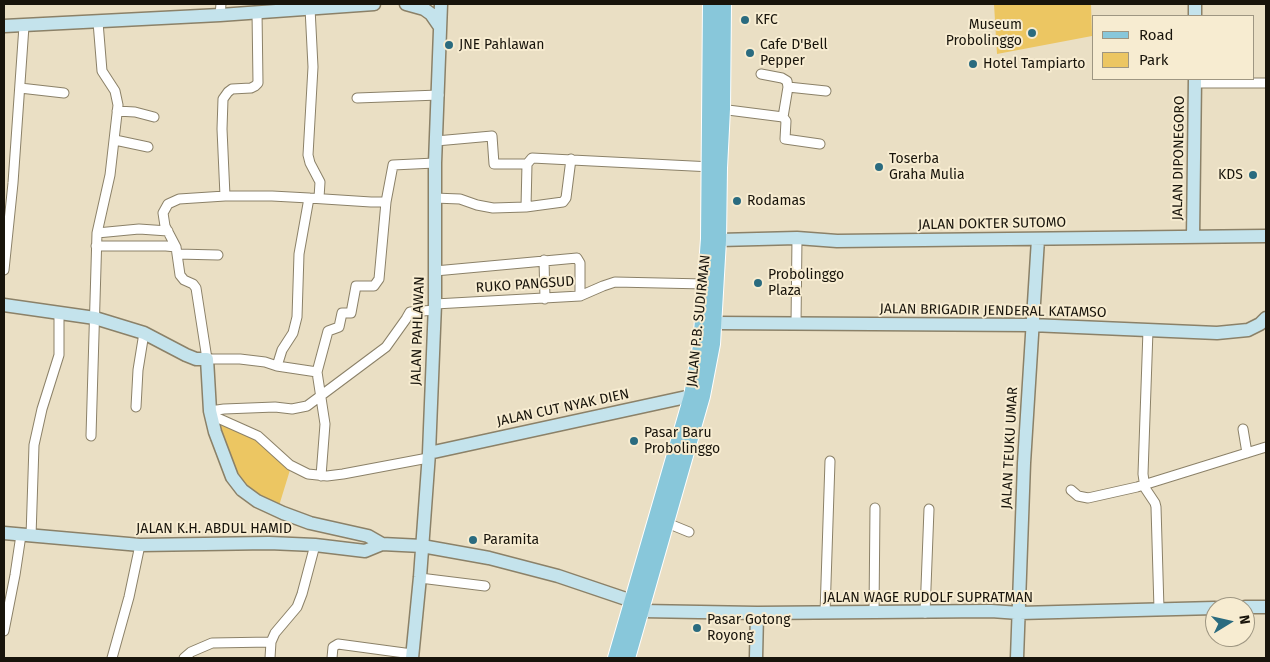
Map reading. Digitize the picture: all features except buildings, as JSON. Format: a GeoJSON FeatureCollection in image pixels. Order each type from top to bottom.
{"type":"FeatureCollection","features":[{"type":"Feature","properties":{"kind":"main road","name":"JALAN P.B. SUDIRMAN"},"geometry":{"type":"LineString","coordinates":[[710,4],[716,108]]}},
{"type":"Feature","properties":{"kind":"main road","name":"JALAN P.B. SUDIRMAN"},"geometry":{"type":"LineString","coordinates":[[615,658],[697,396],[724,4]]}},
{"type":"Feature","properties":{"kind":"main road","name":"JALAN P.B. SUDIRMAN"},"geometry":{"type":"LineString","coordinates":[[628,658],[667,522],[715,323],[719,240],[714,167]]}},
{"type":"Feature","properties":{"kind":"street"},"geometry":{"type":"LineString","coordinates":[[4,26],[98,22],[220,9],[310,8],[374,4]]}},
{"type":"Feature","properties":{"kind":"street"},"geometry":{"type":"LineString","coordinates":[[406,4],[424,9],[432,14],[440,27]]}},
{"type":"Feature","properties":{"kind":"street","name":"JALAN PAHLAWAN"},"geometry":{"type":"LineString","coordinates":[[412,656],[420,578],[435,307],[434,198],[441,4]]}},
{"type":"Feature","properties":{"kind":"street"},"geometry":{"type":"LineString","coordinates":[[310,8],[313,68],[308,155],[310,164],[320,182],[319,198]]}},
{"type":"Feature","properties":{"kind":"street"},"geometry":{"type":"LineString","coordinates":[[225,196],[222,130],[223,99],[232,90],[251,88],[258,83],[263,9]]}},
{"type":"Feature","properties":{"kind":"street"},"geometry":{"type":"LineString","coordinates":[[91,436],[97,232],[110,175],[117,111],[115,90],[102,71],[98,22]]}},
{"type":"Feature","properties":{"kind":"street"},"geometry":{"type":"LineString","coordinates":[[4,270],[24,26]]}},
{"type":"Feature","properties":{"kind":"street"},"geometry":{"type":"LineString","coordinates":[[761,74],[782,78],[787,81],[788,87],[783,117],[786,121],[785,139],[820,144]]}},
{"type":"Feature","properties":{"kind":"street"},"geometry":{"type":"LineString","coordinates":[[1195,81],[1266,84]]}},
{"type":"Feature","properties":{"kind":"street","name":"JALAN DIPONEGORO"},"geometry":{"type":"LineString","coordinates":[[1193,238],[1195,81]]}},
{"type":"Feature","properties":{"kind":"street"},"geometry":{"type":"LineString","coordinates":[[788,87],[826,91]]}},
{"type":"Feature","properties":{"kind":"street"},"geometry":{"type":"LineString","coordinates":[[20,88],[64,94]]}},
{"type":"Feature","properties":{"kind":"street"},"geometry":{"type":"LineString","coordinates":[[358,98],[439,95]]}},
{"type":"Feature","properties":{"kind":"street"},"geometry":{"type":"LineString","coordinates":[[716,108],[783,117]]}},
{"type":"Feature","properties":{"kind":"street"},"geometry":{"type":"LineString","coordinates":[[117,111],[135,112],[154,117]]}},
{"type":"Feature","properties":{"kind":"street"},"geometry":{"type":"LineString","coordinates":[[436,141],[492,136],[494,164],[527,164]]}},
{"type":"Feature","properties":{"kind":"street"},"geometry":{"type":"LineString","coordinates":[[115,140],[148,147]]}},
{"type":"Feature","properties":{"kind":"street"},"geometry":{"type":"LineString","coordinates":[[526,207],[527,164],[532,158],[714,167]]}},
{"type":"Feature","properties":{"kind":"street"},"geometry":{"type":"LineString","coordinates":[[434,198],[460,199],[493,208],[526,207],[565,200],[572,159]]}},
{"type":"Feature","properties":{"kind":"street"},"geometry":{"type":"LineString","coordinates":[[321,476],[325,428],[317,372],[328,331],[339,327],[342,313],[351,313],[356,286],[374,286],[379,279],[386,202],[393,165],[435,163]]}},
{"type":"Feature","properties":{"kind":"street"},"geometry":{"type":"LineString","coordinates":[[382,544],[368,536],[310,523],[282,513],[258,501],[242,490],[232,477],[215,432],[211,413],[207,359],[196,288],[180,275],[177,251],[165,226],[163,213],[164,208],[173,200],[225,196],[319,198],[386,202]]}},
{"type":"Feature","properties":{"kind":"street"},"geometry":{"type":"LineString","coordinates":[[277,366],[282,350],[293,333],[295,323],[298,307],[299,254],[310,198]]}},
{"type":"Feature","properties":{"kind":"street"},"geometry":{"type":"LineString","coordinates":[[97,232],[138,229],[168,231]]}},
{"type":"Feature","properties":{"kind":"street","name":"JALAN DOKTER SUTOMO"},"geometry":{"type":"LineString","coordinates":[[719,240],[797,238],[837,241],[1266,236]]}},
{"type":"Feature","properties":{"kind":"street"},"geometry":{"type":"LineString","coordinates":[[796,324],[797,238]]}},
{"type":"Feature","properties":{"kind":"street","name":"JALAN TEUKU UMAR"},"geometry":{"type":"LineString","coordinates":[[1017,658],[1031,325],[1038,239]]}},
{"type":"Feature","properties":{"kind":"street"},"geometry":{"type":"LineString","coordinates":[[96,246],[166,246],[177,251],[218,255]]}},
{"type":"Feature","properties":{"kind":"street"},"geometry":{"type":"LineString","coordinates":[[435,271],[572,257],[579,260],[580,296]]}},
{"type":"Feature","properties":{"kind":"street"},"geometry":{"type":"LineString","coordinates":[[544,260],[545,299]]}},
{"type":"Feature","properties":{"kind":"street","name":"RUKO PANGSUD"},"geometry":{"type":"LineString","coordinates":[[321,394],[332,388],[386,347],[410,312],[435,307],[580,296],[615,282],[705,284]]}},
{"type":"Feature","properties":{"kind":"street"},"geometry":{"type":"LineString","coordinates":[[4,306],[95,318],[144,333],[196,359],[240,359],[317,372]]}},
{"type":"Feature","properties":{"kind":"street"},"geometry":{"type":"LineString","coordinates":[[4,631],[15,575],[26,536],[35,436],[59,355],[59,313]]}},
{"type":"Feature","properties":{"kind":"street","name":"JALAN BRIGADIR JENDERAL KATAMSO"},"geometry":{"type":"LineString","coordinates":[[715,323],[1031,325],[1217,333],[1242,332],[1254,328],[1266,319]]}},
{"type":"Feature","properties":{"kind":"street"},"geometry":{"type":"LineString","coordinates":[[1148,330],[1143,439],[1146,489],[1155,502],[1156,507],[1159,609]]}},
{"type":"Feature","properties":{"kind":"street"},"geometry":{"type":"LineString","coordinates":[[136,407],[140,349],[144,333]]}},
{"type":"Feature","properties":{"kind":"street"},"geometry":{"type":"LineString","coordinates":[[211,413],[224,409],[300,408],[308,406],[321,394]]}},
{"type":"Feature","properties":{"kind":"street","name":"JALAN CUT NYAK DIEN"},"geometry":{"type":"LineString","coordinates":[[428,456],[697,396]]}},
{"type":"Feature","properties":{"kind":"street"},"geometry":{"type":"LineString","coordinates":[[211,413],[258,436],[299,471],[308,474],[321,476],[343,474],[428,456]]}},
{"type":"Feature","properties":{"kind":"street"},"geometry":{"type":"LineString","coordinates":[[1243,429],[1247,453]]}},
{"type":"Feature","properties":{"kind":"street"},"geometry":{"type":"LineString","coordinates":[[1071,490],[1078,496],[1088,498],[1146,489],[1266,447]]}},
{"type":"Feature","properties":{"kind":"street"},"geometry":{"type":"LineString","coordinates":[[825,613],[830,461]]}},
{"type":"Feature","properties":{"kind":"street"},"geometry":{"type":"LineString","coordinates":[[874,612],[875,508]]}},
{"type":"Feature","properties":{"kind":"street"},"geometry":{"type":"LineString","coordinates":[[925,612],[929,509]]}},
{"type":"Feature","properties":{"kind":"street"},"geometry":{"type":"LineString","coordinates":[[667,522],[689,532]]}},
{"type":"Feature","properties":{"kind":"street","name":"JALAN K.H. ABDUL HAMID"},"geometry":{"type":"LineString","coordinates":[[4,533],[140,545],[269,543],[314,545],[365,551],[382,544],[422,546],[489,558],[549,573],[632,600]]}},
{"type":"Feature","properties":{"kind":"street"},"geometry":{"type":"LineString","coordinates":[[112,658],[140,545]]}},
{"type":"Feature","properties":{"kind":"street"},"geometry":{"type":"LineString","coordinates":[[270,658],[271,642],[279,626],[297,607],[314,545]]}},
{"type":"Feature","properties":{"kind":"street"},"geometry":{"type":"LineString","coordinates":[[420,578],[485,586]]}},
{"type":"Feature","properties":{"kind":"street","name":"JALAN WAGE RUDOLF SUPRATMAN"},"geometry":{"type":"LineString","coordinates":[[642,612],[825,613],[992,611],[1018,613],[1205,608]]}},
{"type":"Feature","properties":{"kind":"street"},"geometry":{"type":"LineString","coordinates":[[756,658],[757,613]]}},
{"type":"Feature","properties":{"kind":"street"},"geometry":{"type":"LineString","coordinates":[[184,658],[191,652],[212,643],[271,642]]}},
{"type":"Feature","properties":{"kind":"street"},"geometry":{"type":"LineString","coordinates":[[332,658],[333,647],[338,644],[412,656]]}},
{"type":"Feature","properties":{"kind":"green space"},"geometry":{"type":"Polygon","coordinates":[[[994,4],[1091,4],[1092,36],[997,54],[994,4]]]}},
{"type":"Feature","properties":{"kind":"green space"},"geometry":{"type":"Polygon","coordinates":[[[216,422],[253,437],[267,447],[290,470],[278,509],[243,487],[216,422]]]}},
{"type":"Feature","properties":{"kind":"place","name":"KFC"},"geometry":{"type":"Point","coordinates":[745,20]}},
{"type":"Feature","properties":{"kind":"place","name":"Museum Probolinggo"},"geometry":{"type":"Point","coordinates":[1032,33]}},
{"type":"Feature","properties":{"kind":"place","name":"JNE Pahlawan"},"geometry":{"type":"Point","coordinates":[449,45]}},
{"type":"Feature","properties":{"kind":"place","name":"Cafe D'Bell Pepper"},"geometry":{"type":"Point","coordinates":[750,53]}},
{"type":"Feature","properties":{"kind":"place","name":"Hotel Tampiarto"},"geometry":{"type":"Point","coordinates":[973,64]}},
{"type":"Feature","properties":{"kind":"place","name":"Toserba Graha Mulia"},"geometry":{"type":"Point","coordinates":[879,167]}},
{"type":"Feature","properties":{"kind":"place","name":"KDS"},"geometry":{"type":"Point","coordinates":[1253,175]}},
{"type":"Feature","properties":{"kind":"place","name":"Rodamas"},"geometry":{"type":"Point","coordinates":[737,201]}},
{"type":"Feature","properties":{"kind":"place","name":"Probolinggo Plaza"},"geometry":{"type":"Point","coordinates":[758,283]}},
{"type":"Feature","properties":{"kind":"place","name":"Pasar Baru Probolinggo"},"geometry":{"type":"Point","coordinates":[634,441]}},
{"type":"Feature","properties":{"kind":"place","name":"Paramita"},"geometry":{"type":"Point","coordinates":[473,540]}},
{"type":"Feature","properties":{"kind":"place","name":"Pasar Gotong Royong"},"geometry":{"type":"Point","coordinates":[697,628]}}]}
